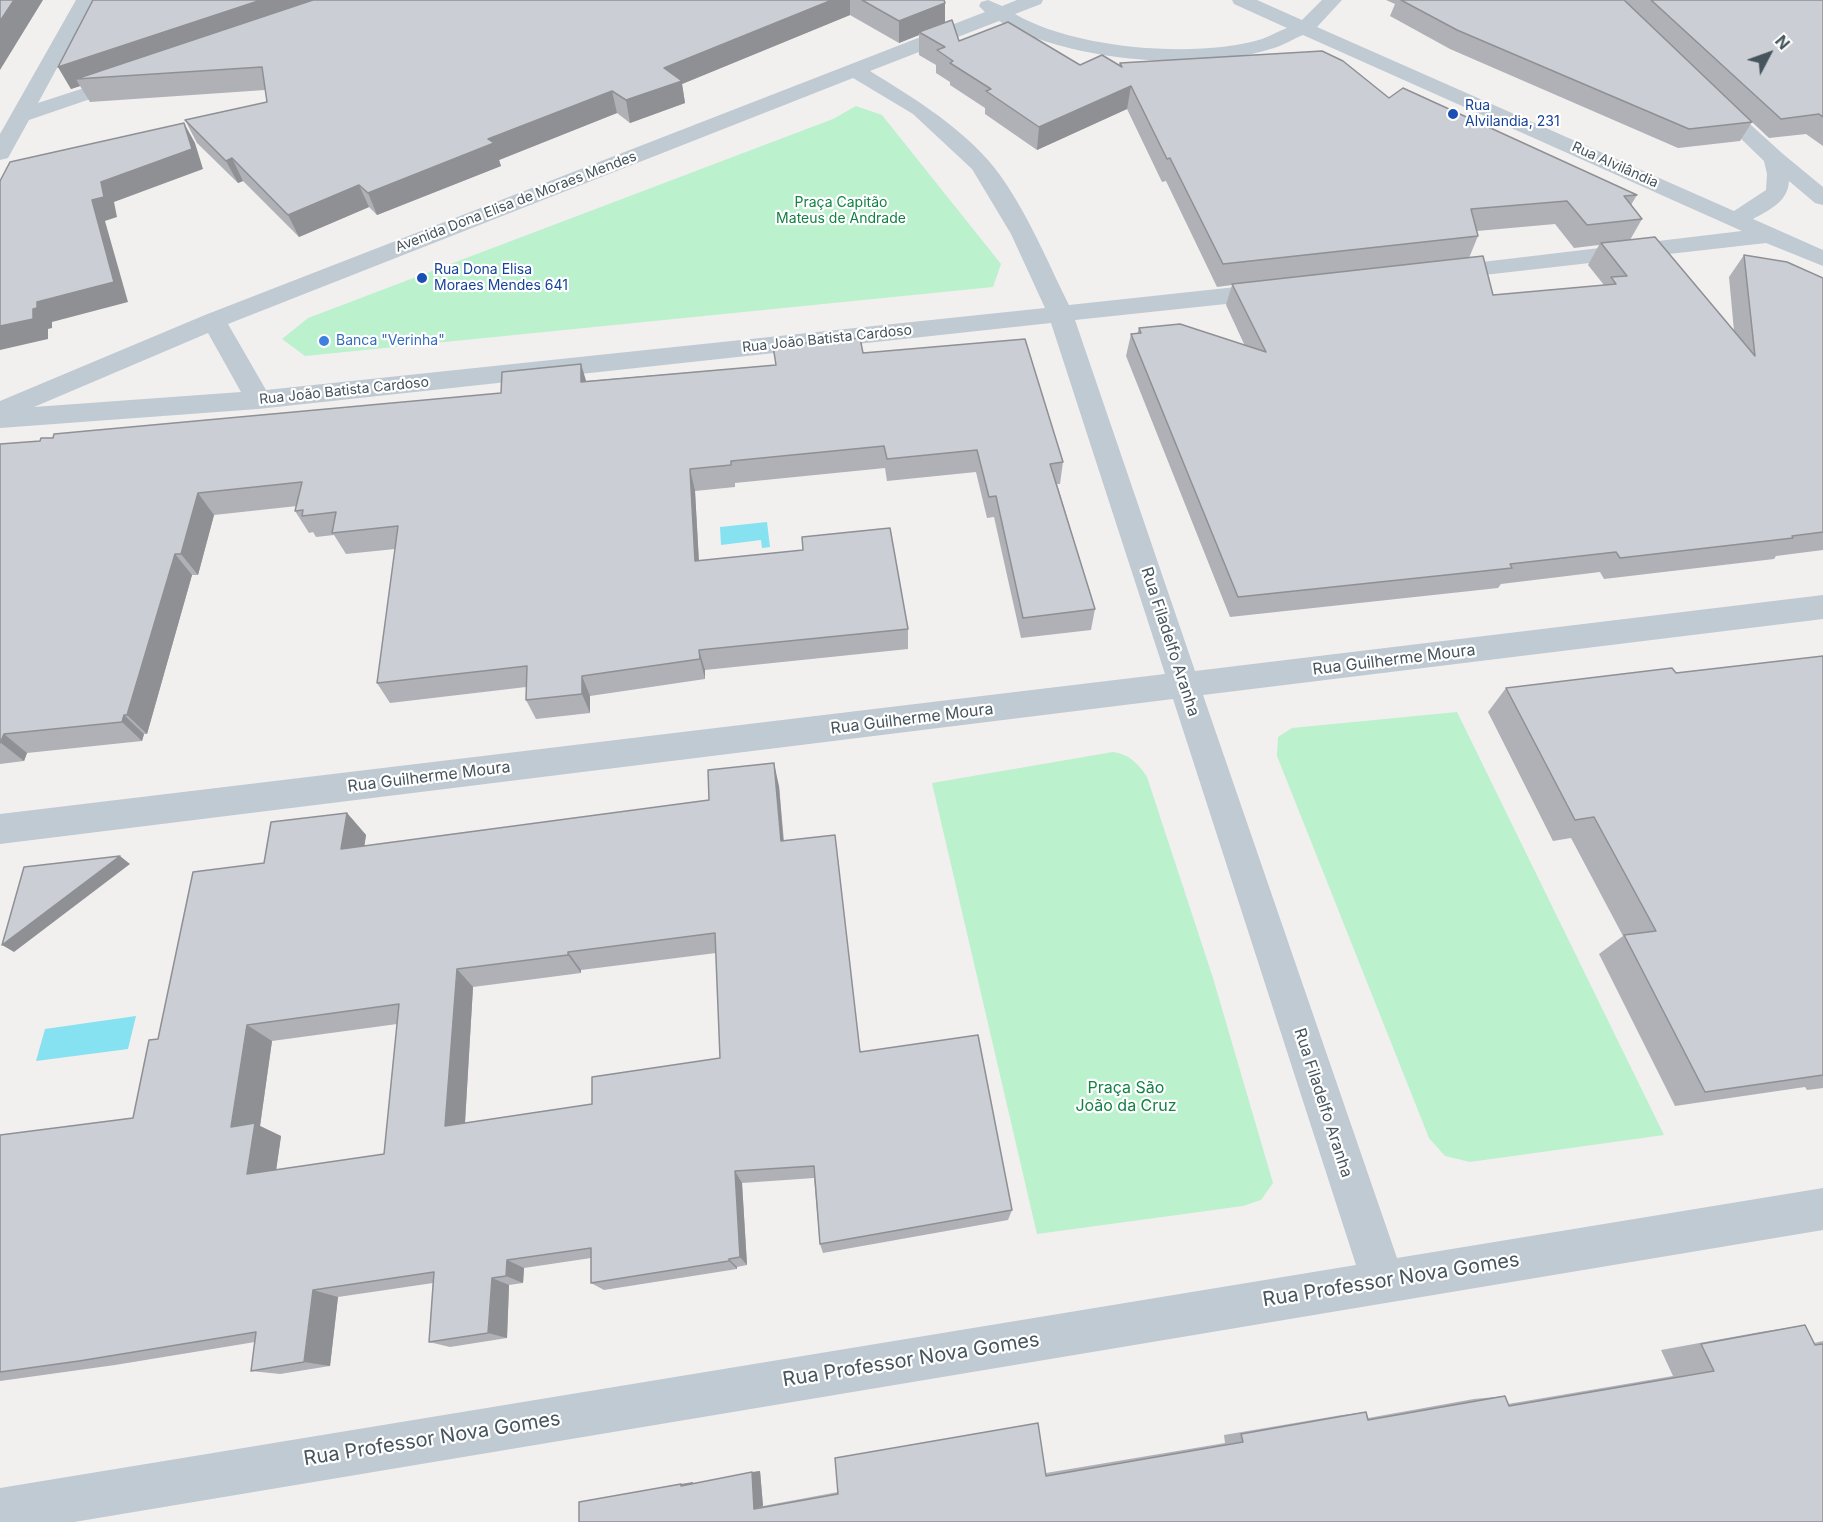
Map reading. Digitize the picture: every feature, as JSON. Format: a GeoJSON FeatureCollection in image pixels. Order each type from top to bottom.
{"type":"FeatureCollection","features":[{"type":"Feature","properties":{"kind":"street"},"geometry":{"type":"LineString","coordinates":[[0,153],[85,0]]}},
{"type":"Feature","properties":{"kind":"street","name":"Avenida Dona Elisa de Moraes Mendes"},"geometry":{"type":"LineString","coordinates":[[0,412],[214,321],[854,70],[990,7],[1034,0]]}},
{"type":"Feature","properties":{"kind":"street","name":"Rua Alvilândia"},"geometry":{"type":"LineString","coordinates":[[1241,0],[1689,216],[1737,219],[1823,259]]}},
{"type":"Feature","properties":{"kind":"street"},"geometry":{"type":"LineString","coordinates":[[990,7],[1025,28],[1084,46],[1171,56],[1209,54],[1276,39],[1302,28],[1327,9],[1333,0]]}},
{"type":"Feature","properties":{"kind":"street","name":"Rua Filadelfo Aranha"},"geometry":{"type":"LineString","coordinates":[[854,70],[920,110],[980,165],[1023,234],[1060,313],[1383,1281]]}},
{"type":"Feature","properties":{"kind":"street"},"geometry":{"type":"LineString","coordinates":[[21,116],[145,73]]}},
{"type":"Feature","properties":{"kind":"street"},"geometry":{"type":"LineString","coordinates":[[1699,88],[1775,159],[1823,198]]}},
{"type":"Feature","properties":{"kind":"street"},"geometry":{"type":"LineString","coordinates":[[1737,219],[1763,204],[1776,192],[1778,174],[1775,159]]}},
{"type":"Feature","properties":{"kind":"street"},"geometry":{"type":"LineString","coordinates":[[1653,248],[1689,216]]}},
{"type":"Feature","properties":{"kind":"street"},"geometry":{"type":"LineString","coordinates":[[1415,275],[1770,235]]}},
{"type":"Feature","properties":{"kind":"street","name":"Rua João Batista Cardoso"},"geometry":{"type":"LineString","coordinates":[[0,419],[258,400],[1297,288]]}},
{"type":"Feature","properties":{"kind":"street"},"geometry":{"type":"LineString","coordinates":[[214,321],[258,400]]}},
{"type":"Feature","properties":{"kind":"street","name":"Rua Guilherme Moura"},"geometry":{"type":"LineString","coordinates":[[0,829],[1823,607]]}},
{"type":"Feature","properties":{"kind":"street","name":"Rua Professor Nova Gomes"},"geometry":{"type":"LineString","coordinates":[[0,1511],[1823,1209]]}},
{"type":"Feature","properties":{"kind":"green space","name":"Praça Capitão Mateus de Andrade"},"geometry":{"type":"Polygon","coordinates":[[[856,106],[882,115],[1001,264],[993,287],[305,356],[282,339],[308,318],[833,119],[856,106]]]}},
{"type":"Feature","properties":{"kind":"green space"},"geometry":{"type":"Polygon","coordinates":[[[1457,712],[1664,1135],[1470,1162],[1445,1156],[1429,1138],[1277,756],[1278,737],[1292,728],[1457,712]]]}},
{"type":"Feature","properties":{"kind":"green space","name":"Praça São João da Cruz"},"geometry":{"type":"Polygon","coordinates":[[[1113,752],[1133,760],[1147,777],[1213,978],[1273,1183],[1261,1200],[1243,1206],[1037,1234],[932,783],[1113,752]]]}},
{"type":"Feature","properties":{"kind":"water"},"geometry":{"type":"Polygon","coordinates":[[[767,522],[770,547],[762,548],[761,540],[721,545],[720,527],[767,522]]]}},
{"type":"Feature","properties":{"kind":"water"},"geometry":{"type":"Polygon","coordinates":[[[136,1016],[128,1049],[36,1061],[45,1029],[136,1016]]]}},
{"type":"Feature","properties":{"kind":"building"},"geometry":{"type":"Polygon","coordinates":[[[0,0],[14,0],[0,21],[0,0]]]}},
{"type":"Feature","properties":{"kind":"building"},"geometry":{"type":"Polygon","coordinates":[[[93,0],[261,0],[58,67],[93,0]]]}},
{"type":"Feature","properties":{"kind":"building"},"geometry":{"type":"Polygon","coordinates":[[[313,0],[832,0],[664,68],[682,81],[626,100],[612,91],[488,139],[494,143],[368,193],[359,185],[288,215],[232,158],[226,161],[185,120],[267,102],[262,67],[76,79],[313,0]]]}},
{"type":"Feature","properties":{"kind":"building"},"geometry":{"type":"Polygon","coordinates":[[[862,0],[944,0],[945,3],[899,21],[862,0]]]}},
{"type":"Feature","properties":{"kind":"building"},"geometry":{"type":"Polygon","coordinates":[[[1401,0],[1624,0],[1752,122],[1689,129],[1457,30],[1401,0]]]}},
{"type":"Feature","properties":{"kind":"building"},"geometry":{"type":"Polygon","coordinates":[[[1651,0],[1823,0],[1823,117],[1819,114],[1781,119],[1651,0]]]}},
{"type":"Feature","properties":{"kind":"building"},"geometry":{"type":"Polygon","coordinates":[[[952,20],[959,41],[1008,22],[1080,65],[1102,55],[1122,67],[1120,63],[1322,51],[1343,61],[1389,98],[1403,88],[1637,195],[1624,196],[1642,219],[1587,225],[1567,201],[1471,209],[1478,236],[1223,264],[1131,86],[1039,127],[986,91],[991,89],[950,63],[953,61],[937,50],[945,47],[919,32],[952,20]]]}},
{"type":"Feature","properties":{"kind":"building"},"geometry":{"type":"Polygon","coordinates":[[[184,123],[192,149],[101,182],[104,197],[92,200],[114,282],[37,302],[37,308],[33,309],[33,319],[0,326],[0,181],[10,162],[184,123]]]}},
{"type":"Feature","properties":{"kind":"building"},"geometry":{"type":"Polygon","coordinates":[[[1655,237],[1755,356],[1744,255],[1787,262],[1823,278],[1823,532],[1792,536],[1793,538],[1620,558],[1616,552],[1510,564],[1512,568],[1238,597],[1131,334],[1141,333],[1139,328],[1180,324],[1266,352],[1232,284],[1483,256],[1493,295],[1616,284],[1611,277],[1627,276],[1601,243],[1655,237]]]}},
{"type":"Feature","properties":{"kind":"building"},"geometry":{"type":"Polygon","coordinates":[[[860,338],[863,353],[1025,339],[1063,462],[1050,464],[1095,609],[1023,618],[996,496],[989,497],[977,450],[887,459],[884,446],[731,461],[731,465],[690,469],[695,561],[803,550],[802,537],[890,528],[908,629],[699,650],[700,659],[582,676],[582,694],[526,700],[527,666],[377,683],[398,526],[332,533],[336,512],[302,516],[303,510],[295,511],[302,482],[198,493],[181,554],[175,554],[127,715],[124,715],[122,722],[4,734],[0,743],[0,444],[40,441],[41,438],[53,438],[54,434],[501,393],[502,372],[581,364],[581,382],[776,365],[773,346],[860,338]]]}},
{"type":"Feature","properties":{"kind":"building"},"geometry":{"type":"Polygon","coordinates":[[[1823,656],[1823,1075],[1705,1092],[1624,935],[1656,931],[1594,817],[1575,820],[1506,688],[1672,668],[1676,673],[1823,656]]]}},
{"type":"Feature","properties":{"kind":"building"},"geometry":{"type":"Polygon","coordinates":[[[774,763],[781,841],[835,835],[860,1052],[978,1035],[1012,1210],[820,1244],[814,1166],[735,1171],[740,1257],[729,1259],[729,1261],[591,1283],[591,1248],[507,1260],[506,1276],[492,1278],[488,1333],[429,1342],[434,1272],[313,1290],[304,1362],[251,1371],[256,1332],[0,1372],[0,1135],[133,1118],[149,1040],[158,1039],[193,872],[264,863],[271,822],[347,813],[341,849],[709,800],[708,770],[774,763]],[[715,933],[457,969],[445,1126],[592,1104],[592,1077],[720,1058],[715,933]],[[399,1004],[247,1025],[231,1127],[255,1123],[247,1174],[384,1154],[399,1004]]]}},
{"type":"Feature","properties":{"kind":"building"},"geometry":{"type":"Polygon","coordinates":[[[120,856],[2,945],[24,867],[120,856]]]}},
{"type":"Feature","properties":{"kind":"building"},"geometry":{"type":"Polygon","coordinates":[[[1805,1325],[1815,1345],[1823,1344],[1823,1522],[579,1522],[579,1502],[752,1472],[754,1509],[838,1494],[835,1458],[1038,1423],[1046,1476],[1243,1442],[1241,1434],[1366,1412],[1368,1420],[1505,1396],[1509,1406],[1714,1371],[1701,1344],[1805,1325]]]}},
{"type":"Feature","properties":{"kind":"place","name":"Rua Alvilandia, 231"},"geometry":{"type":"Point","coordinates":[1453,114]}},
{"type":"Feature","properties":{"kind":"place","name":"Rua Dona Elisa Moraes Mendes 641"},"geometry":{"type":"Point","coordinates":[422,278]}},
{"type":"Feature","properties":{"kind":"place","name":"Banca \"Verinha\""},"geometry":{"type":"Point","coordinates":[324,341]}}]}
